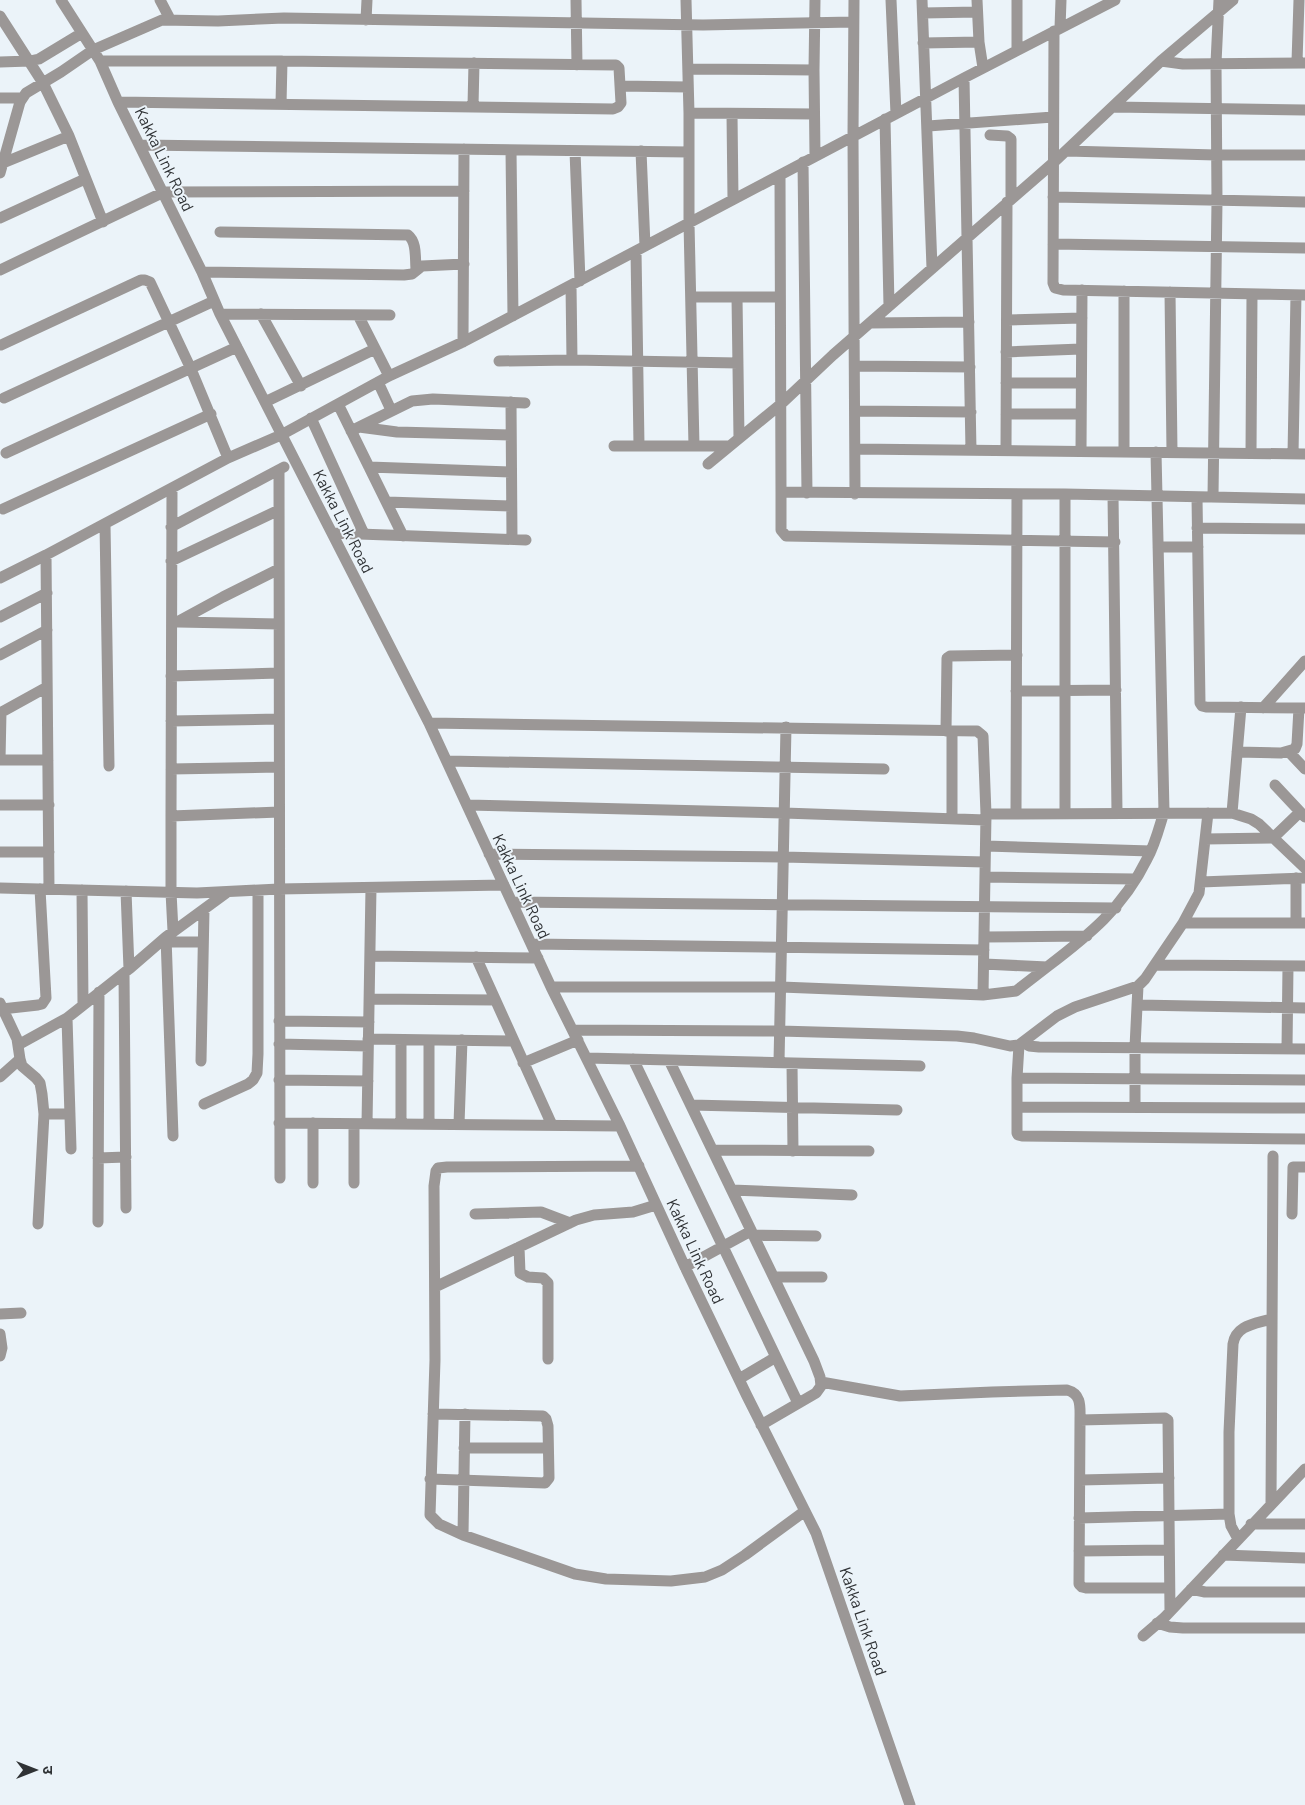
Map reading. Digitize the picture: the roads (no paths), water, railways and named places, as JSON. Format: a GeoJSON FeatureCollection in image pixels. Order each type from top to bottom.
{"type":"FeatureCollection","features":[{"type":"Feature","properties":{"kind":"street","name":"Kakka Link Road"},"geometry":{"type":"LineString","coordinates":[[61,0],[100,61],[118,102],[202,272],[220,314],[430,723],[551,987],[620,1126],[761,1425],[805,1511],[822,1550],[910,1805]]}},
{"type":"Feature","properties":{"kind":"street"},"geometry":{"type":"LineString","coordinates":[[160,0],[170,18]]}},
{"type":"Feature","properties":{"kind":"street"},"geometry":{"type":"LineString","coordinates":[[366,20],[367,0]]}},
{"type":"Feature","properties":{"kind":"street"},"geometry":{"type":"LineString","coordinates":[[576,0],[577,64]]}},
{"type":"Feature","properties":{"kind":"street"},"geometry":{"type":"LineString","coordinates":[[686,0],[694,446]]}},
{"type":"Feature","properties":{"kind":"street"},"geometry":{"type":"LineString","coordinates":[[815,0],[815,156]]}},
{"type":"Feature","properties":{"kind":"street"},"geometry":{"type":"LineString","coordinates":[[854,0],[855,494]]}},
{"type":"Feature","properties":{"kind":"street"},"geometry":{"type":"LineString","coordinates":[[891,0],[896,114]]}},
{"type":"Feature","properties":{"kind":"street"},"geometry":{"type":"LineString","coordinates":[[922,0],[932,268]]}},
{"type":"Feature","properties":{"kind":"street"},"geometry":{"type":"LineString","coordinates":[[977,0],[979,42],[983,68]]}},
{"type":"Feature","properties":{"kind":"street"},"geometry":{"type":"LineString","coordinates":[[1017,0],[1017,50]]}},
{"type":"Feature","properties":{"kind":"street"},"geometry":{"type":"LineString","coordinates":[[855,449],[1299,454],[1300,294],[1059,290],[1054,286],[1053,117],[1057,29],[1061,0]]}},
{"type":"Feature","properties":{"kind":"street"},"geometry":{"type":"LineString","coordinates":[[708,464],[781,404],[968,236],[1067,151],[1219,6],[1233,0]]}},
{"type":"Feature","properties":{"kind":"street"},"geometry":{"type":"LineString","coordinates":[[1161,61],[1183,64],[1301,62],[1299,0]]}},
{"type":"Feature","properties":{"kind":"street"},"geometry":{"type":"LineString","coordinates":[[0,578],[228,458],[281,435],[389,376],[463,342],[513,316],[1109,1]]}},
{"type":"Feature","properties":{"kind":"street"},"geometry":{"type":"LineString","coordinates":[[1213,497],[1217,201],[1216,64],[1219,6]]}},
{"type":"Feature","properties":{"kind":"street"},"geometry":{"type":"LineString","coordinates":[[923,13],[977,12]]}},
{"type":"Feature","properties":{"kind":"street"},"geometry":{"type":"LineString","coordinates":[[0,16],[3,26],[30,61],[43,83],[69,136],[103,222]]}},
{"type":"Feature","properties":{"kind":"street"},"geometry":{"type":"LineString","coordinates":[[2,168],[4,145],[22,98],[26,93],[93,50],[151,24],[170,18],[218,21],[284,18],[576,24],[854,22]]}},
{"type":"Feature","properties":{"kind":"street"},"geometry":{"type":"LineString","coordinates":[[0,62],[30,61],[46,56],[82,33]]}},
{"type":"Feature","properties":{"kind":"street"},"geometry":{"type":"LineString","coordinates":[[924,43],[979,42]]}},
{"type":"Feature","properties":{"kind":"street"},"geometry":{"type":"LineString","coordinates":[[100,61],[282,61],[617,66],[619,68],[621,103],[613,109],[118,102]]}},
{"type":"Feature","properties":{"kind":"street"},"geometry":{"type":"LineString","coordinates":[[281,104],[282,61]]}},
{"type":"Feature","properties":{"kind":"street"},"geometry":{"type":"LineString","coordinates":[[473,106],[474,63]]}},
{"type":"Feature","properties":{"kind":"street"},"geometry":{"type":"LineString","coordinates":[[688,69],[814,70]]}},
{"type":"Feature","properties":{"kind":"street"},"geometry":{"type":"LineString","coordinates":[[964,78],[971,450]]}},
{"type":"Feature","properties":{"kind":"street"},"geometry":{"type":"LineString","coordinates":[[620,86],[688,87]]}},
{"type":"Feature","properties":{"kind":"street"},"geometry":{"type":"LineString","coordinates":[[0,98],[22,98]]}},
{"type":"Feature","properties":{"kind":"street"},"geometry":{"type":"LineString","coordinates":[[1114,107],[1305,110]]}},
{"type":"Feature","properties":{"kind":"street"},"geometry":{"type":"LineString","coordinates":[[689,113],[814,114]]}},
{"type":"Feature","properties":{"kind":"street"},"geometry":{"type":"LineString","coordinates":[[732,114],[733,199]]}},
{"type":"Feature","properties":{"kind":"street"},"geometry":{"type":"LineString","coordinates":[[928,126],[1053,117]]}},
{"type":"Feature","properties":{"kind":"street"},"geometry":{"type":"LineString","coordinates":[[885,120],[889,306]]}},
{"type":"Feature","properties":{"kind":"street"},"geometry":{"type":"LineString","coordinates":[[990,135],[1007,136],[1011,139],[1006,320],[1006,450]]}},
{"type":"Feature","properties":{"kind":"street"},"geometry":{"type":"LineString","coordinates":[[2,168],[69,136]]}},
{"type":"Feature","properties":{"kind":"street"},"geometry":{"type":"LineString","coordinates":[[140,145],[689,152]]}},
{"type":"Feature","properties":{"kind":"street"},"geometry":{"type":"LineString","coordinates":[[463,342],[464,149]]}},
{"type":"Feature","properties":{"kind":"street"},"geometry":{"type":"LineString","coordinates":[[511,150],[513,316]]}},
{"type":"Feature","properties":{"kind":"street"},"geometry":{"type":"LineString","coordinates":[[572,360],[575,283],[575,150]]}},
{"type":"Feature","properties":{"kind":"street"},"geometry":{"type":"LineString","coordinates":[[639,446],[637,362],[641,151]]}},
{"type":"Feature","properties":{"kind":"street"},"geometry":{"type":"LineString","coordinates":[[1067,151],[1305,155]]}},
{"type":"Feature","properties":{"kind":"street"},"geometry":{"type":"LineString","coordinates":[[804,162],[807,493]]}},
{"type":"Feature","properties":{"kind":"street"},"geometry":{"type":"LineString","coordinates":[[780,175],[782,492],[780,530],[786,536],[1114,542]]}},
{"type":"Feature","properties":{"kind":"street"},"geometry":{"type":"LineString","coordinates":[[0,218],[85,180]]}},
{"type":"Feature","properties":{"kind":"street"},"geometry":{"type":"LineString","coordinates":[[0,270],[164,192],[464,191]]}},
{"type":"Feature","properties":{"kind":"street"},"geometry":{"type":"LineString","coordinates":[[1053,197],[1305,202]]}},
{"type":"Feature","properties":{"kind":"street"},"geometry":{"type":"LineString","coordinates":[[220,232],[408,234],[414,243],[416,269]]}},
{"type":"Feature","properties":{"kind":"street"},"geometry":{"type":"LineString","coordinates":[[1053,244],[1305,248]]}},
{"type":"Feature","properties":{"kind":"street"},"geometry":{"type":"LineString","coordinates":[[202,272],[404,275],[412,274],[422,266],[464,264]]}},
{"type":"Feature","properties":{"kind":"street"},"geometry":{"type":"LineString","coordinates":[[1,345],[143,280],[150,282],[211,414],[228,458]]}},
{"type":"Feature","properties":{"kind":"street"},"geometry":{"type":"LineString","coordinates":[[1081,451],[1082,290]]}},
{"type":"Feature","properties":{"kind":"street"},"geometry":{"type":"LineString","coordinates":[[1124,291],[1124,451]]}},
{"type":"Feature","properties":{"kind":"street"},"geometry":{"type":"LineString","coordinates":[[1170,292],[1172,452]]}},
{"type":"Feature","properties":{"kind":"street"},"geometry":{"type":"LineString","coordinates":[[1252,294],[1252,453]]}},
{"type":"Feature","properties":{"kind":"street"},"geometry":{"type":"LineString","coordinates":[[691,297],[780,297]]}},
{"type":"Feature","properties":{"kind":"street"},"geometry":{"type":"LineString","coordinates":[[737,297],[739,438]]}},
{"type":"Feature","properties":{"kind":"street"},"geometry":{"type":"LineString","coordinates":[[4,398],[214,301]]}},
{"type":"Feature","properties":{"kind":"street"},"geometry":{"type":"LineString","coordinates":[[220,314],[390,315]]}},
{"type":"Feature","properties":{"kind":"street"},"geometry":{"type":"LineString","coordinates":[[261,314],[301,386]]}},
{"type":"Feature","properties":{"kind":"street"},"geometry":{"type":"LineString","coordinates":[[358,315],[389,376]]}},
{"type":"Feature","properties":{"kind":"street"},"geometry":{"type":"LineString","coordinates":[[1006,320],[1082,318]]}},
{"type":"Feature","properties":{"kind":"street"},"geometry":{"type":"LineString","coordinates":[[870,323],[969,322]]}},
{"type":"Feature","properties":{"kind":"street"},"geometry":{"type":"LineString","coordinates":[[6,453],[237,347]]}},
{"type":"Feature","properties":{"kind":"street"},"geometry":{"type":"LineString","coordinates":[[265,402],[375,349]]}},
{"type":"Feature","properties":{"kind":"street"},"geometry":{"type":"LineString","coordinates":[[1006,352],[1082,349]]}},
{"type":"Feature","properties":{"kind":"street"},"geometry":{"type":"LineString","coordinates":[[499,361],[572,360],[738,363]]}},
{"type":"Feature","properties":{"kind":"street"},"geometry":{"type":"LineString","coordinates":[[855,366],[970,368]]}},
{"type":"Feature","properties":{"kind":"street"},"geometry":{"type":"LineString","coordinates":[[378,382],[391,410]]}},
{"type":"Feature","properties":{"kind":"street"},"geometry":{"type":"LineString","coordinates":[[1006,382],[1081,382]]}},
{"type":"Feature","properties":{"kind":"street"},"geometry":{"type":"LineString","coordinates":[[355,429],[407,402],[419,400],[525,403]]}},
{"type":"Feature","properties":{"kind":"street"},"geometry":{"type":"LineString","coordinates":[[510,402],[512,540]]}},
{"type":"Feature","properties":{"kind":"street"},"geometry":{"type":"LineString","coordinates":[[338,404],[355,429],[369,467],[403,536]]}},
{"type":"Feature","properties":{"kind":"street"},"geometry":{"type":"LineString","coordinates":[[855,411],[970,412]]}},
{"type":"Feature","properties":{"kind":"street"},"geometry":{"type":"LineString","coordinates":[[3,509],[211,414]]}},
{"type":"Feature","properties":{"kind":"street"},"geometry":{"type":"LineString","coordinates":[[1006,414],[1081,414]]}},
{"type":"Feature","properties":{"kind":"street"},"geometry":{"type":"LineString","coordinates":[[311,418],[364,534]]}},
{"type":"Feature","properties":{"kind":"street"},"geometry":{"type":"LineString","coordinates":[[355,429],[511,435]]}},
{"type":"Feature","properties":{"kind":"street"},"geometry":{"type":"LineString","coordinates":[[614,446],[729,446]]}},
{"type":"Feature","properties":{"kind":"street"},"geometry":{"type":"LineString","coordinates":[[551,987],[781,987],[983,995],[1016,991],[1087,936],[1116,908],[1135,879],[1151,851],[1164,812],[1156,452]]}},
{"type":"Feature","properties":{"kind":"street"},"geometry":{"type":"LineString","coordinates":[[171,527],[295,462]]}},
{"type":"Feature","properties":{"kind":"street"},"geometry":{"type":"LineString","coordinates":[[369,467],[511,472]]}},
{"type":"Feature","properties":{"kind":"street"},"geometry":{"type":"LineString","coordinates":[[279,470],[280,1178]]}},
{"type":"Feature","properties":{"kind":"street"},"geometry":{"type":"LineString","coordinates":[[172,489],[171,561],[174,623],[171,676],[171,892],[169,937],[173,1136]]}},
{"type":"Feature","properties":{"kind":"street"},"geometry":{"type":"LineString","coordinates":[[782,492],[1065,494],[1305,499]]}},
{"type":"Feature","properties":{"kind":"street"},"geometry":{"type":"LineString","coordinates":[[1016,814],[1017,494]]}},
{"type":"Feature","properties":{"kind":"street"},"geometry":{"type":"LineString","coordinates":[[1065,494],[1065,813]]}},
{"type":"Feature","properties":{"kind":"street"},"geometry":{"type":"LineString","coordinates":[[1113,495],[1118,813]]}},
{"type":"Feature","properties":{"kind":"street"},"geometry":{"type":"LineString","coordinates":[[1197,497],[1200,702],[1202,706],[1206,707],[1302,708],[1295,749],[1289,752],[1237,752]]}},
{"type":"Feature","properties":{"kind":"street"},"geometry":{"type":"LineString","coordinates":[[387,502],[511,506]]}},
{"type":"Feature","properties":{"kind":"street"},"geometry":{"type":"LineString","coordinates":[[171,561],[279,510]]}},
{"type":"Feature","properties":{"kind":"street"},"geometry":{"type":"LineString","coordinates":[[105,524],[109,766]]}},
{"type":"Feature","properties":{"kind":"street"},"geometry":{"type":"LineString","coordinates":[[1197,528],[1305,529]]}},
{"type":"Feature","properties":{"kind":"street"},"geometry":{"type":"LineString","coordinates":[[332,533],[526,540]]}},
{"type":"Feature","properties":{"kind":"street"},"geometry":{"type":"LineString","coordinates":[[1158,547],[1198,547]]}},
{"type":"Feature","properties":{"kind":"street"},"geometry":{"type":"LineString","coordinates":[[38,1224],[44,1114],[40,1083],[22,1066],[14,1032],[1,1004],[38,1005],[42,1004],[46,998],[45,889],[49,852],[46,555]]}},
{"type":"Feature","properties":{"kind":"street"},"geometry":{"type":"LineString","coordinates":[[174,623],[279,569]]}},
{"type":"Feature","properties":{"kind":"street"},"geometry":{"type":"LineString","coordinates":[[0,617],[47,593]]}},
{"type":"Feature","properties":{"kind":"street"},"geometry":{"type":"LineString","coordinates":[[174,623],[279,624]]}},
{"type":"Feature","properties":{"kind":"street"},"geometry":{"type":"LineString","coordinates":[[0,655],[47,630]]}},
{"type":"Feature","properties":{"kind":"street"},"geometry":{"type":"LineString","coordinates":[[952,819],[947,658],[950,656],[1017,655]]}},
{"type":"Feature","properties":{"kind":"street"},"geometry":{"type":"LineString","coordinates":[[1263,708],[1305,661]]}},
{"type":"Feature","properties":{"kind":"street"},"geometry":{"type":"LineString","coordinates":[[171,676],[279,673]]}},
{"type":"Feature","properties":{"kind":"street"},"geometry":{"type":"LineString","coordinates":[[47,687],[0,713],[0,760],[48,760]]}},
{"type":"Feature","properties":{"kind":"street"},"geometry":{"type":"LineString","coordinates":[[1016,691],[1116,690]]}},
{"type":"Feature","properties":{"kind":"street"},"geometry":{"type":"LineString","coordinates":[[1232,813],[1241,707]]}},
{"type":"Feature","properties":{"kind":"street"},"geometry":{"type":"LineString","coordinates":[[171,721],[279,719]]}},
{"type":"Feature","properties":{"kind":"street"},"geometry":{"type":"LineString","coordinates":[[430,723],[977,731],[983,736],[986,817],[983,995]]}},
{"type":"Feature","properties":{"kind":"street"},"geometry":{"type":"LineString","coordinates":[[779,1062],[786,727]]}},
{"type":"Feature","properties":{"kind":"street"},"geometry":{"type":"LineString","coordinates":[[1289,752],[1305,769]]}},
{"type":"Feature","properties":{"kind":"street"},"geometry":{"type":"LineString","coordinates":[[447,761],[884,769]]}},
{"type":"Feature","properties":{"kind":"street"},"geometry":{"type":"LineString","coordinates":[[171,769],[279,767]]}},
{"type":"Feature","properties":{"kind":"street"},"geometry":{"type":"LineString","coordinates":[[1205,839],[1273,838],[1302,814],[1275,785]]}},
{"type":"Feature","properties":{"kind":"street"},"geometry":{"type":"LineString","coordinates":[[0,805],[48,805]]}},
{"type":"Feature","properties":{"kind":"street"},"geometry":{"type":"LineString","coordinates":[[468,805],[952,819],[1016,814],[1232,813],[1251,819],[1305,868]]}},
{"type":"Feature","properties":{"kind":"street"},"geometry":{"type":"LineString","coordinates":[[171,816],[279,812]]}},
{"type":"Feature","properties":{"kind":"street"},"geometry":{"type":"LineString","coordinates":[[1208,813],[1201,882],[1198,893],[1183,924],[1156,965],[1138,986],[1075,1007],[1057,1016],[1021,1044],[1017,1133],[1020,1136],[1305,1139]]}},
{"type":"Feature","properties":{"kind":"street"},"geometry":{"type":"LineString","coordinates":[[986,846],[1151,851]]}},
{"type":"Feature","properties":{"kind":"street"},"geometry":{"type":"LineString","coordinates":[[0,852],[49,852]]}},
{"type":"Feature","properties":{"kind":"street"},"geometry":{"type":"LineString","coordinates":[[489,854],[784,857],[985,862]]}},
{"type":"Feature","properties":{"kind":"street"},"geometry":{"type":"LineString","coordinates":[[985,877],[1135,879]]}},
{"type":"Feature","properties":{"kind":"street"},"geometry":{"type":"LineString","coordinates":[[1183,924],[1300,923],[1300,878],[1201,882]]}},
{"type":"Feature","properties":{"kind":"street"},"geometry":{"type":"LineString","coordinates":[[0,888],[226,893],[279,889],[504,885]]}},
{"type":"Feature","properties":{"kind":"street"},"geometry":{"type":"LineString","coordinates":[[367,1124],[371,888]]}},
{"type":"Feature","properties":{"kind":"street"},"geometry":{"type":"LineString","coordinates":[[82,890],[83,1004]]}},
{"type":"Feature","properties":{"kind":"street"},"geometry":{"type":"LineString","coordinates":[[126,891],[126,1208]]}},
{"type":"Feature","properties":{"kind":"street"},"geometry":{"type":"LineString","coordinates":[[204,1104],[248,1084],[257,1073],[258,891]]}},
{"type":"Feature","properties":{"kind":"street"},"geometry":{"type":"LineString","coordinates":[[18,1045],[67,1018],[226,893]]}},
{"type":"Feature","properties":{"kind":"street"},"geometry":{"type":"LineString","coordinates":[[512,902],[1116,908]]}},
{"type":"Feature","properties":{"kind":"street"},"geometry":{"type":"LineString","coordinates":[[201,1061],[204,910]]}},
{"type":"Feature","properties":{"kind":"street"},"geometry":{"type":"LineString","coordinates":[[984,937],[1087,936]]}},
{"type":"Feature","properties":{"kind":"street"},"geometry":{"type":"LineString","coordinates":[[169,937],[203,942]]}},
{"type":"Feature","properties":{"kind":"street"},"geometry":{"type":"LineString","coordinates":[[532,944],[984,950]]}},
{"type":"Feature","properties":{"kind":"street"},"geometry":{"type":"LineString","coordinates":[[370,956],[538,958]]}},
{"type":"Feature","properties":{"kind":"street"},"geometry":{"type":"LineString","coordinates":[[476,957],[552,1125]]}},
{"type":"Feature","properties":{"kind":"street"},"geometry":{"type":"LineString","coordinates":[[984,964],[1047,967]]}},
{"type":"Feature","properties":{"kind":"street"},"geometry":{"type":"LineString","coordinates":[[1156,965],[1305,966]]}},
{"type":"Feature","properties":{"kind":"street"},"geometry":{"type":"LineString","coordinates":[[1287,1049],[1288,966]]}},
{"type":"Feature","properties":{"kind":"street"},"geometry":{"type":"LineString","coordinates":[[1135,1107],[1138,986]]}},
{"type":"Feature","properties":{"kind":"street"},"geometry":{"type":"LineString","coordinates":[[98,1222],[99,992]]}},
{"type":"Feature","properties":{"kind":"street"},"geometry":{"type":"LineString","coordinates":[[369,999],[495,1000]]}},
{"type":"Feature","properties":{"kind":"street"},"geometry":{"type":"LineString","coordinates":[[1138,1005],[1305,1008]]}},
{"type":"Feature","properties":{"kind":"street"},"geometry":{"type":"LineString","coordinates":[[67,1018],[71,1149]]}},
{"type":"Feature","properties":{"kind":"street"},"geometry":{"type":"LineString","coordinates":[[279,1021],[369,1022]]}},
{"type":"Feature","properties":{"kind":"street"},"geometry":{"type":"LineString","coordinates":[[523,1063],[575,1035],[780,1031],[957,1036],[1010,1046],[1021,1044],[1039,1047],[1305,1049]]}},
{"type":"Feature","properties":{"kind":"street"},"geometry":{"type":"LineString","coordinates":[[279,1044],[401,1040],[514,1041]]}},
{"type":"Feature","properties":{"kind":"street"},"geometry":{"type":"LineString","coordinates":[[401,1040],[401,1124]]}},
{"type":"Feature","properties":{"kind":"street"},"geometry":{"type":"LineString","coordinates":[[429,1040],[430,1124]]}},
{"type":"Feature","properties":{"kind":"street"},"geometry":{"type":"LineString","coordinates":[[459,1124],[462,1040]]}},
{"type":"Feature","properties":{"kind":"street"},"geometry":{"type":"LineString","coordinates":[[587,1058],[920,1066]]}},
{"type":"Feature","properties":{"kind":"street"},"geometry":{"type":"LineString","coordinates":[[0,1077],[20,1059]]}},
{"type":"Feature","properties":{"kind":"street"},"geometry":{"type":"LineString","coordinates":[[633,1059],[798,1403]]}},
{"type":"Feature","properties":{"kind":"street"},"geometry":{"type":"LineString","coordinates":[[669,1060],[814,1361],[821,1382],[821,1386],[816,1393],[761,1425]]}},
{"type":"Feature","properties":{"kind":"street"},"geometry":{"type":"LineString","coordinates":[[792,1063],[793,1151]]}},
{"type":"Feature","properties":{"kind":"street"},"geometry":{"type":"LineString","coordinates":[[1018,1078],[1305,1080]]}},
{"type":"Feature","properties":{"kind":"street"},"geometry":{"type":"LineString","coordinates":[[279,1080],[368,1081]]}},
{"type":"Feature","properties":{"kind":"street"},"geometry":{"type":"LineString","coordinates":[[691,1105],[897,1110]]}},
{"type":"Feature","properties":{"kind":"street"},"geometry":{"type":"LineString","coordinates":[[1017,1107],[1305,1108]]}},
{"type":"Feature","properties":{"kind":"street"},"geometry":{"type":"LineString","coordinates":[[44,1114],[70,1114]]}},
{"type":"Feature","properties":{"kind":"street"},"geometry":{"type":"LineString","coordinates":[[280,1123],[620,1126]]}},
{"type":"Feature","properties":{"kind":"street"},"geometry":{"type":"LineString","coordinates":[[313,1123],[313,1183]]}},
{"type":"Feature","properties":{"kind":"street"},"geometry":{"type":"LineString","coordinates":[[354,1124],[354,1183]]}},
{"type":"Feature","properties":{"kind":"street"},"geometry":{"type":"LineString","coordinates":[[713,1150],[870,1151]]}},
{"type":"Feature","properties":{"kind":"street"},"geometry":{"type":"LineString","coordinates":[[1271,1504],[1273,1156]]}},
{"type":"Feature","properties":{"kind":"street"},"geometry":{"type":"LineString","coordinates":[[98,1158],[126,1157]]}},
{"type":"Feature","properties":{"kind":"street"},"geometry":{"type":"LineString","coordinates":[[638,1166],[438,1168],[436,1171],[434,1186],[436,1360],[430,1515],[439,1524],[463,1535],[582,1576],[671,1581],[705,1577],[722,1570],[805,1511]]}},
{"type":"Feature","properties":{"kind":"street"},"geometry":{"type":"LineString","coordinates":[[1292,1214],[1293,1167],[1305,1167]]}},
{"type":"Feature","properties":{"kind":"street"},"geometry":{"type":"LineString","coordinates":[[732,1190],[852,1195]]}},
{"type":"Feature","properties":{"kind":"street"},"geometry":{"type":"LineString","coordinates":[[435,1287],[585,1217],[624,1213],[656,1204]]}},
{"type":"Feature","properties":{"kind":"street"},"geometry":{"type":"LineString","coordinates":[[475,1214],[542,1212],[570,1223]]}},
{"type":"Feature","properties":{"kind":"street"},"geometry":{"type":"LineString","coordinates":[[685,1267],[722,1246],[752,1233],[816,1236]]}},
{"type":"Feature","properties":{"kind":"street"},"geometry":{"type":"LineString","coordinates":[[519,1247],[520,1274],[528,1277],[543,1278],[548,1283],[548,1359]]}},
{"type":"Feature","properties":{"kind":"street"},"geometry":{"type":"LineString","coordinates":[[774,1277],[822,1277]]}},
{"type":"Feature","properties":{"kind":"street"},"geometry":{"type":"LineString","coordinates":[[0,1314],[21,1313]]}},
{"type":"Feature","properties":{"kind":"street"},"geometry":{"type":"LineString","coordinates":[[1238,1539],[1231,1526],[1230,1514],[1230,1383],[1234,1336],[1242,1328],[1271,1319]]}},
{"type":"Feature","properties":{"kind":"street"},"geometry":{"type":"LineString","coordinates":[[0,1334],[2,1348],[0,1356]]}},
{"type":"Feature","properties":{"kind":"street"},"geometry":{"type":"LineString","coordinates":[[739,1379],[776,1357]]}},
{"type":"Feature","properties":{"kind":"street"},"geometry":{"type":"LineString","coordinates":[[821,1382],[900,1396],[1067,1390],[1074,1392],[1079,1401],[1080,1420],[1079,1578],[1082,1588],[1169,1588]]}},
{"type":"Feature","properties":{"kind":"street"},"geometry":{"type":"LineString","coordinates":[[430,1479],[546,1482],[549,1478],[548,1423],[543,1416],[433,1414]]}},
{"type":"Feature","properties":{"kind":"street"},"geometry":{"type":"LineString","coordinates":[[463,1535],[465,1414]]}},
{"type":"Feature","properties":{"kind":"street"},"geometry":{"type":"LineString","coordinates":[[1080,1420],[1165,1418],[1168,1420],[1170,1612]]}},
{"type":"Feature","properties":{"kind":"street"},"geometry":{"type":"LineString","coordinates":[[464,1448],[548,1448]]}},
{"type":"Feature","properties":{"kind":"street"},"geometry":{"type":"LineString","coordinates":[[1142,1636],[1170,1612],[1305,1469]]}},
{"type":"Feature","properties":{"kind":"street"},"geometry":{"type":"LineString","coordinates":[[1080,1480],[1169,1478]]}},
{"type":"Feature","properties":{"kind":"street"},"geometry":{"type":"LineString","coordinates":[[1079,1518],[1230,1514]]}},
{"type":"Feature","properties":{"kind":"street"},"geometry":{"type":"LineString","coordinates":[[1252,1524],[1305,1524]]}},
{"type":"Feature","properties":{"kind":"street"},"geometry":{"type":"LineString","coordinates":[[1079,1551],[1169,1550]]}},
{"type":"Feature","properties":{"kind":"street"},"geometry":{"type":"LineString","coordinates":[[1223,1555],[1305,1558]]}},
{"type":"Feature","properties":{"kind":"street"},"geometry":{"type":"LineString","coordinates":[[1191,1590],[1205,1592],[1305,1592]]}},
{"type":"Feature","properties":{"kind":"street"},"geometry":{"type":"LineString","coordinates":[[1157,1623],[1183,1628],[1305,1628]]}}]}
